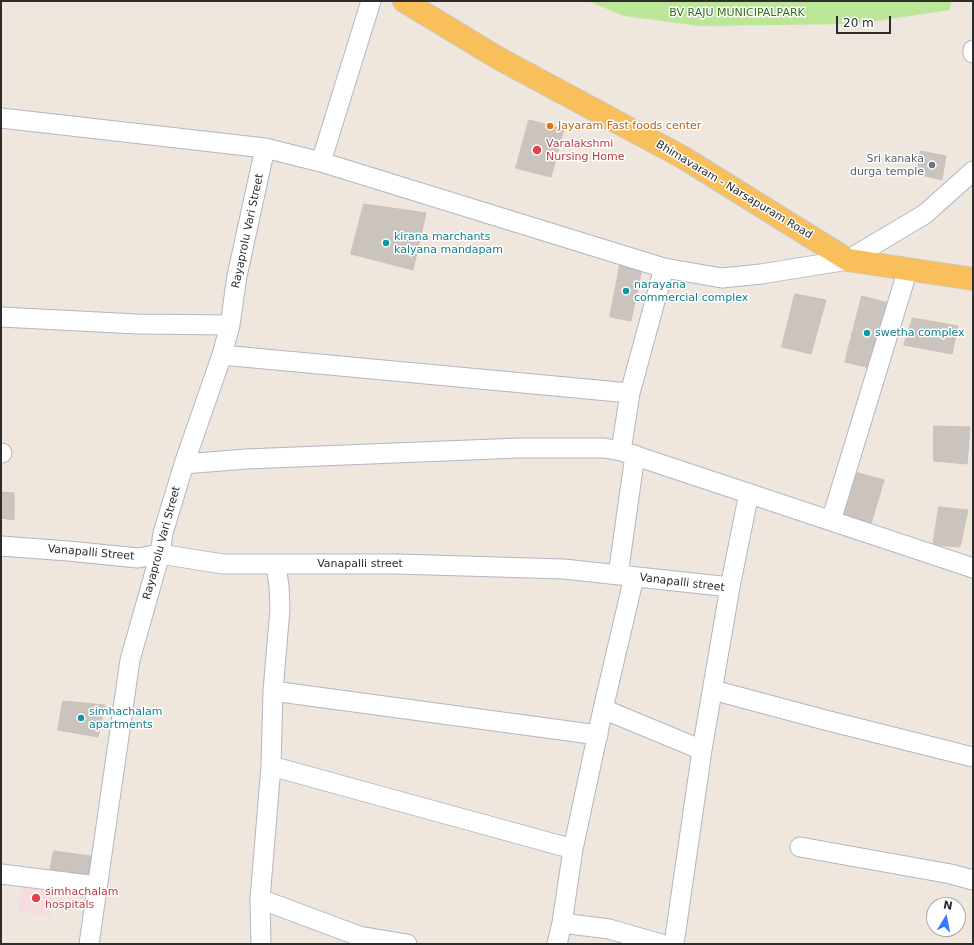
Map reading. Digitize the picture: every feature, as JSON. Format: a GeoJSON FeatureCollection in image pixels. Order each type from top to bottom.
{"type":"FeatureCollection","features":[{"type":"Feature","properties":{"kind":"main road","name":"Bhimavaram - Narsapuram Road"},"geometry":{"type":"LineString","coordinates":[[404,1],[498,58],[684,158],[848,260],[973,279]]}},
{"type":"Feature","properties":{"kind":"street"},"geometry":{"type":"LineString","coordinates":[[321,162],[371,1]]}},
{"type":"Feature","properties":{"kind":"street"},"geometry":{"type":"LineString","coordinates":[[1,118],[265,148],[321,162],[664,268],[722,278],[761,274],[848,260],[925,214],[973,171]]}},
{"type":"Feature","properties":{"kind":"street","name":"Rayaprolu Vari Street"},"geometry":{"type":"LineString","coordinates":[[89,944],[130,660],[160,554],[163,533],[184,464],[222,355],[230,325],[237,276],[265,148]]}},
{"type":"Feature","properties":{"kind":"street"},"geometry":{"type":"LineString","coordinates":[[557,944],[562,924],[573,849],[603,709],[626,576],[630,393],[664,268]]}},
{"type":"Feature","properties":{"kind":"street"},"geometry":{"type":"LineString","coordinates":[[831,521],[908,269]]}},
{"type":"Feature","properties":{"kind":"street"},"geometry":{"type":"LineString","coordinates":[[1,317],[137,324],[230,325]]}},
{"type":"Feature","properties":{"kind":"street"},"geometry":{"type":"LineString","coordinates":[[222,355],[630,393]]}},
{"type":"Feature","properties":{"kind":"street"},"geometry":{"type":"LineString","coordinates":[[184,464],[246,459],[519,448],[604,448],[628,453],[973,568]]}},
{"type":"Feature","properties":{"kind":"street"},"geometry":{"type":"LineString","coordinates":[[730,587],[749,493]]}},
{"type":"Feature","properties":{"kind":"street","name":"Vanapalli Street"},"geometry":{"type":"LineString","coordinates":[[1,546],[138,558],[160,554],[223,564],[276,565]]}},
{"type":"Feature","properties":{"kind":"street","name":"Vanapalli street"},"geometry":{"type":"LineString","coordinates":[[276,565],[397,564],[564,569],[730,587],[702,750],[674,944]]}},
{"type":"Feature","properties":{"kind":"street"},"geometry":{"type":"LineString","coordinates":[[261,944],[260,899],[271,766],[273,691],[280,609],[276,565]]}},
{"type":"Feature","properties":{"kind":"street"},"geometry":{"type":"LineString","coordinates":[[712,690],[973,757]]}},
{"type":"Feature","properties":{"kind":"street"},"geometry":{"type":"LineString","coordinates":[[273,691],[598,735]]}},
{"type":"Feature","properties":{"kind":"street"},"geometry":{"type":"LineString","coordinates":[[603,709],[702,750]]}},
{"type":"Feature","properties":{"kind":"street"},"geometry":{"type":"LineString","coordinates":[[271,766],[573,849]]}},
{"type":"Feature","properties":{"kind":"street"},"geometry":{"type":"LineString","coordinates":[[800,847],[951,874],[973,880]]}},
{"type":"Feature","properties":{"kind":"street"},"geometry":{"type":"LineString","coordinates":[[1,874],[97,886]]}},
{"type":"Feature","properties":{"kind":"street"},"geometry":{"type":"LineString","coordinates":[[260,899],[359,936],[407,944]]}},
{"type":"Feature","properties":{"kind":"street"},"geometry":{"type":"LineString","coordinates":[[562,924],[609,929],[661,944]]}},
{"type":"Feature","properties":{"kind":"shaded area","name":"simhachalam hospitals"},"geometry":{"type":"Polygon","coordinates":[[[22,882],[53,884],[51,916],[18,912],[22,882]]]}},
{"type":"Feature","properties":{"kind":"green space","name":"BV RAJU MUNICIPALPARK"},"geometry":{"type":"Polygon","coordinates":[[[588,1],[951,1],[950,10],[856,24],[700,26],[624,16],[588,1]]]}},
{"type":"Feature","properties":{"kind":"building"},"geometry":{"type":"Polygon","coordinates":[[[529,120],[564,129],[551,177],[516,168],[529,120]]]}},
{"type":"Feature","properties":{"kind":"building","name":"Sri kanaka durga temple"},"geometry":{"type":"Polygon","coordinates":[[[921,151],[946,156],[942,180],[917,174],[921,151]]]}},
{"type":"Feature","properties":{"kind":"building","name":"kirana marchants kalyana mandapam"},"geometry":{"type":"Polygon","coordinates":[[[364,204],[426,213],[413,270],[351,254],[364,204]]]}},
{"type":"Feature","properties":{"kind":"building","name":"narayana commercial complex"},"geometry":{"type":"Polygon","coordinates":[[[621,260],[643,264],[631,321],[610,317],[621,260]]]}},
{"type":"Feature","properties":{"kind":"building"},"geometry":{"type":"Polygon","coordinates":[[[795,294],[826,300],[811,354],[782,347],[795,294]]]}},
{"type":"Feature","properties":{"kind":"building","name":"swetha complex"},"geometry":{"type":"Polygon","coordinates":[[[862,296],[888,303],[874,369],[845,362],[862,296]]]}},
{"type":"Feature","properties":{"kind":"building"},"geometry":{"type":"Polygon","coordinates":[[[913,318],[958,326],[952,354],[904,345],[913,318]]]}},
{"type":"Feature","properties":{"kind":"building"},"geometry":{"type":"Polygon","coordinates":[[[934,426],[970,427],[967,464],[934,461],[934,426]]]}},
{"type":"Feature","properties":{"kind":"building"},"geometry":{"type":"Polygon","coordinates":[[[855,472],[884,480],[871,524],[843,514],[855,472]]]}},
{"type":"Feature","properties":{"kind":"building"},"geometry":{"type":"Polygon","coordinates":[[[1,492],[14,493],[14,520],[1,518],[1,492]]]}},
{"type":"Feature","properties":{"kind":"building"},"geometry":{"type":"Polygon","coordinates":[[[939,507],[968,510],[960,547],[933,545],[939,507]]]}},
{"type":"Feature","properties":{"kind":"building","name":"simhachalam apartments"},"geometry":{"type":"Polygon","coordinates":[[[63,701],[105,705],[98,737],[58,730],[63,701]]]}},
{"type":"Feature","properties":{"kind":"building"},"geometry":{"type":"Polygon","coordinates":[[[54,851],[97,857],[94,880],[49,875],[54,851]]]}},
{"type":"Feature","properties":{"kind":"place","name":"Jayaram Fast foods center"},"geometry":{"type":"Point","coordinates":[550,126]}},
{"type":"Feature","properties":{"kind":"place","name":"Varalakshmi Nursing Home"},"geometry":{"type":"Point","coordinates":[537,150]}},
{"type":"Feature","properties":{"kind":"place","name":"Sri kanaka durga temple"},"geometry":{"type":"Point","coordinates":[932,165]}},
{"type":"Feature","properties":{"kind":"place","name":"kirana marchants kalyana mandapam"},"geometry":{"type":"Point","coordinates":[386,243]}},
{"type":"Feature","properties":{"kind":"place","name":"narayana commercial complex"},"geometry":{"type":"Point","coordinates":[626,291]}},
{"type":"Feature","properties":{"kind":"place","name":"swetha complex"},"geometry":{"type":"Point","coordinates":[867,333]}},
{"type":"Feature","properties":{"kind":"place","name":"simhachalam apartments"},"geometry":{"type":"Point","coordinates":[81,718]}},
{"type":"Feature","properties":{"kind":"place","name":"simhachalam hospitals"},"geometry":{"type":"Point","coordinates":[36,898]}}]}
